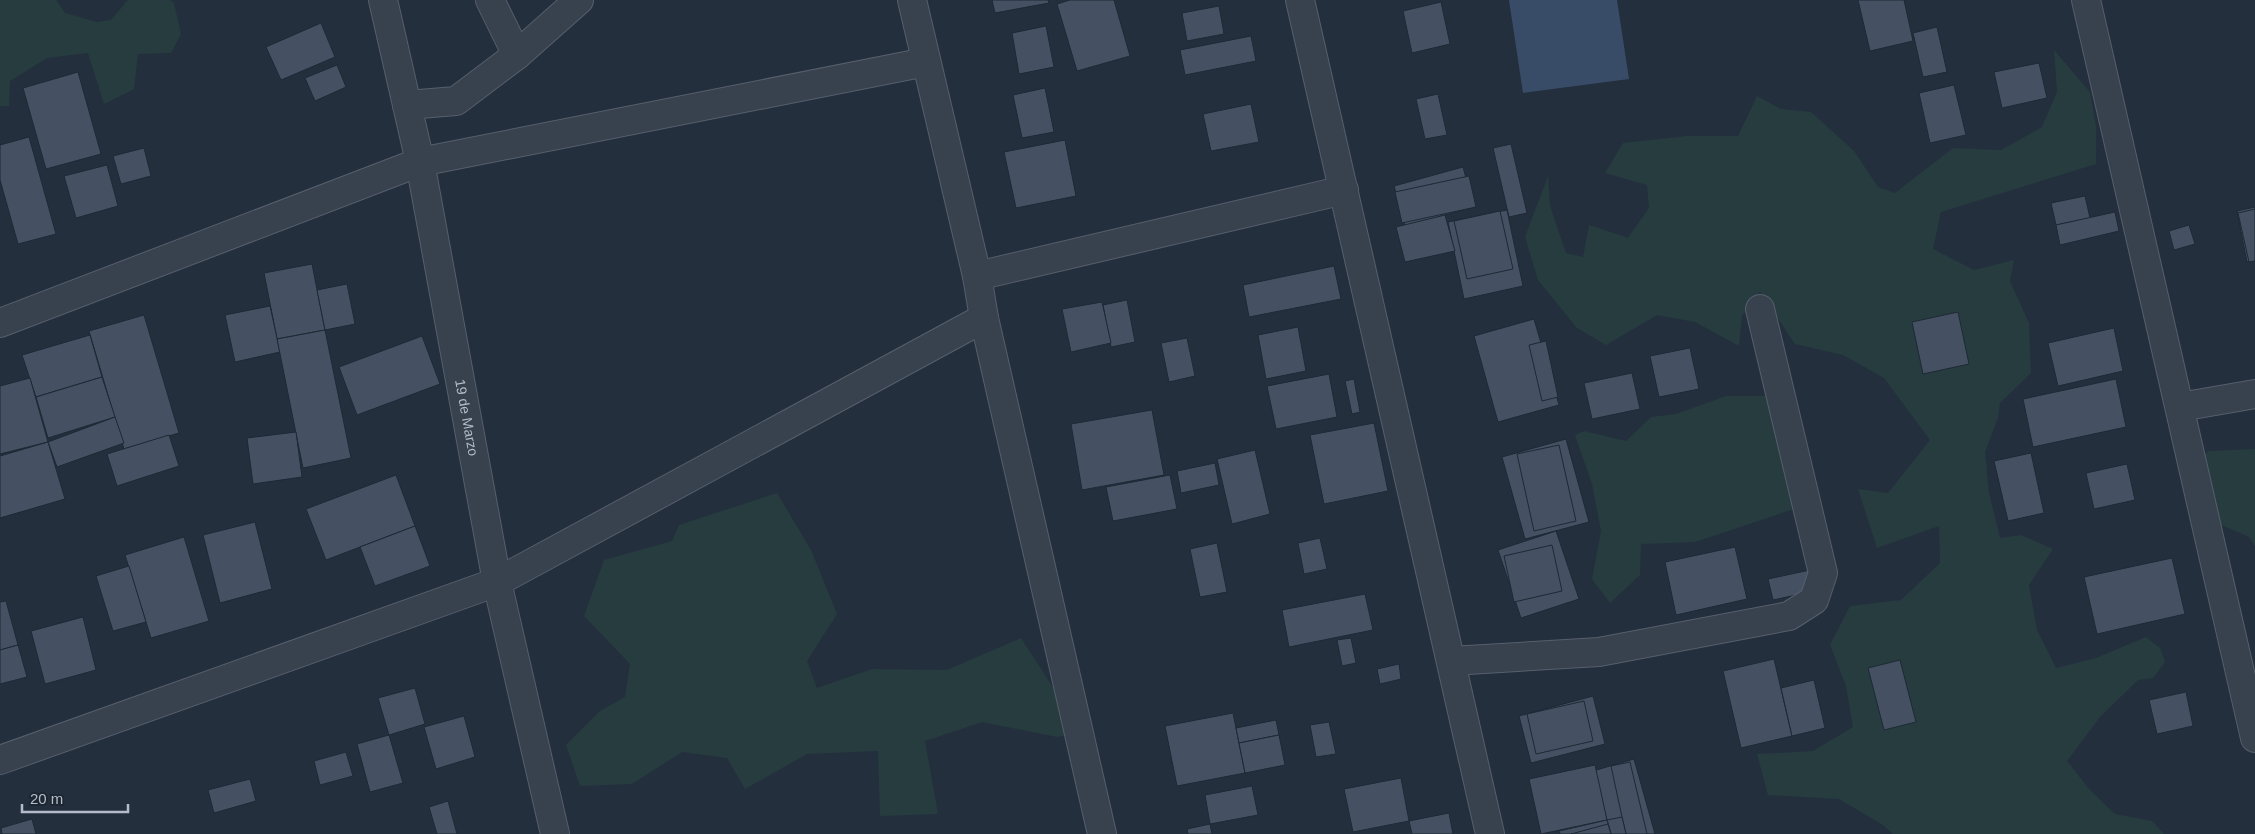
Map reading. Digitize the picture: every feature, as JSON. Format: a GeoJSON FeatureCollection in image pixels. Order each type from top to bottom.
{"type":"FeatureCollection","features":[{"type":"Feature","properties":{"kind":"street","name":"19 de Marzo"},"geometry":{"type":"LineString","coordinates":[[384,0],[420,162],[497,582],[555,834]]}},
{"type":"Feature","properties":{"kind":"street"},"geometry":{"type":"LineString","coordinates":[[490,0],[517,55]]}},
{"type":"Feature","properties":{"kind":"street"},"geometry":{"type":"LineString","coordinates":[[407,106],[456,101],[517,55],[579,0]]}},
{"type":"Feature","properties":{"kind":"street"},"geometry":{"type":"LineString","coordinates":[[912,0],[977,276],[984,318],[1102,834]]}},
{"type":"Feature","properties":{"kind":"street"},"geometry":{"type":"LineString","coordinates":[[1300,0],[1490,834]]}},
{"type":"Feature","properties":{"kind":"street"},"geometry":{"type":"LineString","coordinates":[[2086,0],[2255,738]]}},
{"type":"Feature","properties":{"kind":"street"},"geometry":{"type":"LineString","coordinates":[[0,323],[420,162],[926,62]]}},
{"type":"Feature","properties":{"kind":"street"},"geometry":{"type":"LineString","coordinates":[[977,276],[1344,190]]}},
{"type":"Feature","properties":{"kind":"street"},"geometry":{"type":"LineString","coordinates":[[1451,661],[1599,652],[1789,616],[1814,600],[1823,574],[1760,309]]}},
{"type":"Feature","properties":{"kind":"street"},"geometry":{"type":"LineString","coordinates":[[0,760],[497,582],[984,318]]}},
{"type":"Feature","properties":{"kind":"street"},"geometry":{"type":"LineString","coordinates":[[2180,407],[2255,394]]}},
{"type":"Feature","properties":{"kind":"green space"},"geometry":{"type":"Polygon","coordinates":[[[0,0],[56,0],[65,13],[97,22],[111,20],[128,0],[170,0],[174,3],[181,34],[171,53],[138,54],[134,89],[104,104],[88,53],[47,58],[10,81],[9,106],[0,106],[0,0]]]}},
{"type":"Feature","properties":{"kind":"green space"},"geometry":{"type":"Polygon","coordinates":[[[2054,50],[2090,92],[2096,126],[2096,164],[1941,212],[1933,249],[1974,270],[2014,260],[2010,281],[2029,323],[2031,373],[2000,403],[1998,418],[1985,452],[1989,493],[2000,538],[2021,535],[2053,549],[2029,585],[2037,630],[2056,668],[2096,658],[2146,637],[2160,648],[2165,662],[2153,678],[2138,680],[2100,717],[2067,761],[2090,790],[2115,814],[2152,821],[2164,834],[1893,834],[1883,825],[1839,799],[1768,795],[1757,754],[1813,751],[1853,727],[1846,686],[1830,645],[1850,606],[1901,600],[1940,563],[1939,526],[1877,548],[1858,489],[1888,493],[1930,440],[1884,378],[1843,355],[1795,344],[1760,292],[1742,316],[1739,346],[1695,322],[1657,315],[1606,345],[1577,328],[1538,280],[1525,237],[1548,176],[1550,206],[1566,253],[1583,257],[1589,225],[1628,238],[1649,208],[1647,185],[1605,173],[1623,143],[1687,136],[1738,136],[1757,96],[1781,109],[1811,112],[1854,151],[1878,187],[1895,193],[1953,148],[2001,150],[2042,127],[2057,92],[2054,50]]]}},
{"type":"Feature","properties":{"kind":"green space"},"geometry":{"type":"Polygon","coordinates":[[[1726,396],[1769,396],[1794,509],[1695,542],[1641,544],[1640,575],[1610,603],[1592,579],[1601,531],[1592,484],[1575,435],[1584,431],[1626,441],[1651,417],[1676,414],[1726,396]]]}},
{"type":"Feature","properties":{"kind":"green space"},"geometry":{"type":"Polygon","coordinates":[[[2255,449],[2255,546],[2249,537],[2212,521],[2188,465],[2209,451],[2255,449]]]}},
{"type":"Feature","properties":{"kind":"green space"},"geometry":{"type":"Polygon","coordinates":[[[777,493],[811,550],[837,614],[807,661],[817,688],[872,669],[947,670],[1021,638],[1058,695],[1070,735],[1057,737],[982,722],[925,741],[938,814],[880,816],[878,751],[807,754],[745,789],[727,758],[682,752],[632,784],[580,786],[566,745],[600,711],[625,697],[630,664],[584,616],[604,560],[672,541],[679,525],[777,493]]]}},
{"type":"Feature","properties":{"kind":"water"},"geometry":{"type":"Polygon","coordinates":[[[1509,0],[1617,0],[1629,79],[1523,93],[1509,0]]]}},
{"type":"Feature","properties":{"kind":"building"},"geometry":{"type":"Polygon","coordinates":[[[992,0],[1048,0],[1049,3],[995,13],[992,0]]]}},
{"type":"Feature","properties":{"kind":"building"},"geometry":{"type":"Polygon","coordinates":[[[1070,0],[1114,0],[1130,56],[1077,71],[1057,4],[1070,0]]]}},
{"type":"Feature","properties":{"kind":"building"},"geometry":{"type":"Polygon","coordinates":[[[1858,0],[1904,0],[1913,41],[1870,51],[1858,0]]]}},
{"type":"Feature","properties":{"kind":"building"},"geometry":{"type":"Polygon","coordinates":[[[1441,2],[1450,44],[1412,53],[1403,11],[1441,2]]]}},
{"type":"Feature","properties":{"kind":"building"},"geometry":{"type":"Polygon","coordinates":[[[1219,6],[1224,34],[1187,41],[1182,13],[1219,6]]]}},
{"type":"Feature","properties":{"kind":"building"},"geometry":{"type":"Polygon","coordinates":[[[321,23],[335,57],[281,80],[266,47],[321,23]]]}},
{"type":"Feature","properties":{"kind":"building"},"geometry":{"type":"Polygon","coordinates":[[[1046,26],[1054,67],[1019,74],[1012,33],[1046,26]]]}},
{"type":"Feature","properties":{"kind":"building"},"geometry":{"type":"Polygon","coordinates":[[[1937,27],[1947,72],[1923,77],[1913,33],[1937,27]]]}},
{"type":"Feature","properties":{"kind":"building"},"geometry":{"type":"Polygon","coordinates":[[[1251,36],[1256,61],[1185,75],[1180,50],[1251,36]]]}},
{"type":"Feature","properties":{"kind":"building"},"geometry":{"type":"Polygon","coordinates":[[[2039,63],[2047,98],[2002,108],[1994,72],[2039,63]]]}},
{"type":"Feature","properties":{"kind":"building"},"geometry":{"type":"Polygon","coordinates":[[[337,65],[346,87],[315,101],[305,78],[337,65]]]}},
{"type":"Feature","properties":{"kind":"building"},"geometry":{"type":"Polygon","coordinates":[[[78,72],[101,154],[46,169],[23,88],[78,72]]]}},
{"type":"Feature","properties":{"kind":"building"},"geometry":{"type":"Polygon","coordinates":[[[1954,85],[1966,135],[1930,143],[1919,93],[1954,85]]]}},
{"type":"Feature","properties":{"kind":"building"},"geometry":{"type":"Polygon","coordinates":[[[1045,88],[1054,132],[1022,138],[1013,95],[1045,88]]]}},
{"type":"Feature","properties":{"kind":"building"},"geometry":{"type":"Polygon","coordinates":[[[1438,94],[1447,135],[1425,139],[1416,99],[1438,94]]]}},
{"type":"Feature","properties":{"kind":"building"},"geometry":{"type":"Polygon","coordinates":[[[1251,104],[1259,142],[1211,151],[1203,114],[1251,104]]]}},
{"type":"Feature","properties":{"kind":"building"},"geometry":{"type":"Polygon","coordinates":[[[29,137],[56,234],[18,244],[0,180],[0,145],[29,137]]]}},
{"type":"Feature","properties":{"kind":"building"},"geometry":{"type":"Polygon","coordinates":[[[1065,140],[1076,196],[1016,208],[1004,152],[1065,140]]]}},
{"type":"Feature","properties":{"kind":"building"},"geometry":{"type":"Polygon","coordinates":[[[1511,144],[1527,213],[1509,217],[1493,148],[1511,144]]]}},
{"type":"Feature","properties":{"kind":"building"},"geometry":{"type":"Polygon","coordinates":[[[144,148],[151,176],[121,184],[113,156],[144,148]]]}},
{"type":"Feature","properties":{"kind":"building"},"geometry":{"type":"Polygon","coordinates":[[[107,165],[118,206],[76,218],[64,176],[107,165]]]}},
{"type":"Feature","properties":{"kind":"building"},"geometry":{"type":"Polygon","coordinates":[[[1463,167],[1474,207],[1405,226],[1394,186],[1463,167]]]}},
{"type":"Feature","properties":{"kind":"building"},"geometry":{"type":"Polygon","coordinates":[[[1469,176],[1476,207],[1402,223],[1395,192],[1469,176]]]}},
{"type":"Feature","properties":{"kind":"building"},"geometry":{"type":"Polygon","coordinates":[[[2085,196],[2090,218],[2056,225],[2051,203],[2085,196]]]}},
{"type":"Feature","properties":{"kind":"building"},"geometry":{"type":"Polygon","coordinates":[[[2255,207],[2255,260],[2247,262],[2237,211],[2255,207]]]}},
{"type":"Feature","properties":{"kind":"building"},"geometry":{"type":"Polygon","coordinates":[[[2255,209],[2255,261],[2249,262],[2238,213],[2255,209]]]}},
{"type":"Feature","properties":{"kind":"building"},"geometry":{"type":"Polygon","coordinates":[[[1507,210],[1523,286],[1464,299],[1448,222],[1507,210]]]}},
{"type":"Feature","properties":{"kind":"building"},"geometry":{"type":"Polygon","coordinates":[[[1500,211],[1513,269],[1467,279],[1454,221],[1500,211]]]}},
{"type":"Feature","properties":{"kind":"building"},"geometry":{"type":"Polygon","coordinates":[[[2115,212],[2119,231],[2060,245],[2056,225],[2115,212]]]}},
{"type":"Feature","properties":{"kind":"building"},"geometry":{"type":"Polygon","coordinates":[[[1445,215],[1455,251],[1405,262],[1396,227],[1445,215]]]}},
{"type":"Feature","properties":{"kind":"building"},"geometry":{"type":"Polygon","coordinates":[[[2189,225],[2195,244],[2174,250],[2169,231],[2189,225]]]}},
{"type":"Feature","properties":{"kind":"building"},"geometry":{"type":"Polygon","coordinates":[[[312,264],[325,330],[277,339],[264,273],[312,264]]]}},
{"type":"Feature","properties":{"kind":"building"},"geometry":{"type":"Polygon","coordinates":[[[1334,266],[1341,299],[1249,317],[1243,285],[1334,266]]]}},
{"type":"Feature","properties":{"kind":"building"},"geometry":{"type":"Polygon","coordinates":[[[347,284],[355,324],[325,330],[317,290],[347,284]]]}},
{"type":"Feature","properties":{"kind":"building"},"geometry":{"type":"Polygon","coordinates":[[[1127,300],[1135,342],[1111,347],[1103,305],[1127,300]]]}},
{"type":"Feature","properties":{"kind":"building"},"geometry":{"type":"Polygon","coordinates":[[[1102,302],[1111,343],[1071,352],[1062,309],[1102,302]]]}},
{"type":"Feature","properties":{"kind":"building"},"geometry":{"type":"Polygon","coordinates":[[[270,306],[280,352],[235,362],[225,315],[270,306]]]}},
{"type":"Feature","properties":{"kind":"building"},"geometry":{"type":"Polygon","coordinates":[[[1958,312],[1969,364],[1923,374],[1912,322],[1958,312]]]}},
{"type":"Feature","properties":{"kind":"building"},"geometry":{"type":"Polygon","coordinates":[[[144,315],[179,433],[124,449],[89,331],[144,315]]]}},
{"type":"Feature","properties":{"kind":"building"},"geometry":{"type":"Polygon","coordinates":[[[1534,319],[1559,405],[1498,422],[1474,336],[1534,319]]]}},
{"type":"Feature","properties":{"kind":"building"},"geometry":{"type":"Polygon","coordinates":[[[1298,327],[1306,371],[1266,379],[1258,335],[1298,327]]]}},
{"type":"Feature","properties":{"kind":"building"},"geometry":{"type":"Polygon","coordinates":[[[2114,328],[2123,371],[2058,386],[2048,343],[2114,328]]]}},
{"type":"Feature","properties":{"kind":"building"},"geometry":{"type":"Polygon","coordinates":[[[325,330],[351,458],[303,468],[277,339],[325,330]]]}},
{"type":"Feature","properties":{"kind":"building"},"geometry":{"type":"Polygon","coordinates":[[[90,335],[102,377],[36,397],[22,355],[90,335]]]}},
{"type":"Feature","properties":{"kind":"building"},"geometry":{"type":"Polygon","coordinates":[[[422,336],[440,384],[357,415],[339,367],[422,336]]]}},
{"type":"Feature","properties":{"kind":"building"},"geometry":{"type":"Polygon","coordinates":[[[1187,338],[1195,376],[1169,382],[1161,343],[1187,338]]]}},
{"type":"Feature","properties":{"kind":"building"},"geometry":{"type":"Polygon","coordinates":[[[1546,341],[1558,397],[1542,401],[1529,345],[1546,341]]]}},
{"type":"Feature","properties":{"kind":"building"},"geometry":{"type":"Polygon","coordinates":[[[1690,348],[1699,389],[1659,397],[1650,356],[1690,348]]]}},
{"type":"Feature","properties":{"kind":"building"},"geometry":{"type":"Polygon","coordinates":[[[1632,373],[1640,409],[1592,419],[1584,383],[1632,373]]]}},
{"type":"Feature","properties":{"kind":"building"},"geometry":{"type":"Polygon","coordinates":[[[1329,374],[1337,417],[1276,429],[1267,386],[1329,374]]]}},
{"type":"Feature","properties":{"kind":"building"},"geometry":{"type":"Polygon","coordinates":[[[102,377],[115,417],[48,438],[36,397],[102,377]]]}},
{"type":"Feature","properties":{"kind":"building"},"geometry":{"type":"Polygon","coordinates":[[[30,378],[48,442],[0,454],[0,386],[30,378]]]}},
{"type":"Feature","properties":{"kind":"building"},"geometry":{"type":"Polygon","coordinates":[[[1354,379],[1360,412],[1352,414],[1345,381],[1354,379]]]}},
{"type":"Feature","properties":{"kind":"building"},"geometry":{"type":"Polygon","coordinates":[[[2116,379],[2126,427],[2033,447],[2023,399],[2116,379]]]}},
{"type":"Feature","properties":{"kind":"building"},"geometry":{"type":"Polygon","coordinates":[[[1152,410],[1164,475],[1082,490],[1071,424],[1152,410]]]}},
{"type":"Feature","properties":{"kind":"building"},"geometry":{"type":"Polygon","coordinates":[[[115,417],[124,443],[57,467],[48,442],[115,417]]]}},
{"type":"Feature","properties":{"kind":"building"},"geometry":{"type":"Polygon","coordinates":[[[1374,423],[1388,491],[1324,504],[1310,435],[1374,423]]]}},
{"type":"Feature","properties":{"kind":"building"},"geometry":{"type":"Polygon","coordinates":[[[296,432],[302,477],[253,484],[247,438],[296,432]]]}},
{"type":"Feature","properties":{"kind":"building"},"geometry":{"type":"Polygon","coordinates":[[[169,435],[179,466],[117,486],[107,454],[169,435]]]}},
{"type":"Feature","properties":{"kind":"building"},"geometry":{"type":"Polygon","coordinates":[[[1566,439],[1589,522],[1525,539],[1502,457],[1566,439]]]}},
{"type":"Feature","properties":{"kind":"building"},"geometry":{"type":"Polygon","coordinates":[[[48,442],[65,499],[0,518],[0,456],[48,442]]]}},
{"type":"Feature","properties":{"kind":"building"},"geometry":{"type":"Polygon","coordinates":[[[1559,445],[1576,521],[1534,531],[1517,454],[1559,445]]]}},
{"type":"Feature","properties":{"kind":"building"},"geometry":{"type":"Polygon","coordinates":[[[1255,450],[1270,514],[1232,524],[1217,459],[1255,450]]]}},
{"type":"Feature","properties":{"kind":"building"},"geometry":{"type":"Polygon","coordinates":[[[2031,453],[2044,513],[2008,521],[1994,461],[2031,453]]]}},
{"type":"Feature","properties":{"kind":"building"},"geometry":{"type":"Polygon","coordinates":[[[1215,463],[1219,485],[1181,493],[1177,471],[1215,463]]]}},
{"type":"Feature","properties":{"kind":"building"},"geometry":{"type":"Polygon","coordinates":[[[2127,464],[2135,500],[2094,509],[2086,473],[2127,464]]]}},
{"type":"Feature","properties":{"kind":"building"},"geometry":{"type":"Polygon","coordinates":[[[396,475],[415,526],[326,560],[306,509],[396,475]]]}},
{"type":"Feature","properties":{"kind":"building"},"geometry":{"type":"Polygon","coordinates":[[[1170,475],[1177,509],[1113,521],[1106,487],[1170,475]]]}},
{"type":"Feature","properties":{"kind":"building"},"geometry":{"type":"Polygon","coordinates":[[[255,522],[272,589],[220,603],[203,535],[255,522]]]}},
{"type":"Feature","properties":{"kind":"building"},"geometry":{"type":"Polygon","coordinates":[[[415,526],[430,566],[375,586],[360,547],[415,526]]]}},
{"type":"Feature","properties":{"kind":"building"},"geometry":{"type":"Polygon","coordinates":[[[1556,531],[1579,599],[1521,618],[1498,550],[1556,531]]]}},
{"type":"Feature","properties":{"kind":"building"},"geometry":{"type":"Polygon","coordinates":[[[184,537],[209,621],[151,638],[125,555],[184,537]]]}},
{"type":"Feature","properties":{"kind":"building"},"geometry":{"type":"Polygon","coordinates":[[[1320,538],[1327,569],[1304,574],[1298,543],[1320,538]]]}},
{"type":"Feature","properties":{"kind":"building"},"geometry":{"type":"Polygon","coordinates":[[[1217,543],[1227,592],[1200,597],[1190,549],[1217,543]]]}},
{"type":"Feature","properties":{"kind":"building"},"geometry":{"type":"Polygon","coordinates":[[[1552,545],[1562,591],[1514,602],[1504,556],[1552,545]]]}},
{"type":"Feature","properties":{"kind":"building"},"geometry":{"type":"Polygon","coordinates":[[[1735,547],[1747,599],[1676,615],[1665,562],[1735,547]]]}},
{"type":"Feature","properties":{"kind":"building"},"geometry":{"type":"Polygon","coordinates":[[[2172,558],[2185,614],[2097,634],[2084,577],[2172,558]]]}},
{"type":"Feature","properties":{"kind":"building"},"geometry":{"type":"Polygon","coordinates":[[[129,566],[146,622],[113,631],[96,576],[129,566]]]}},
{"type":"Feature","properties":{"kind":"building"},"geometry":{"type":"Polygon","coordinates":[[[1810,570],[1815,591],[1773,600],[1768,579],[1810,570]]]}},
{"type":"Feature","properties":{"kind":"building"},"geometry":{"type":"Polygon","coordinates":[[[1365,594],[1373,630],[1289,647],[1282,610],[1365,594]]]}},
{"type":"Feature","properties":{"kind":"building"},"geometry":{"type":"Polygon","coordinates":[[[6,601],[18,645],[0,650],[0,602],[6,601]]]}},
{"type":"Feature","properties":{"kind":"building"},"geometry":{"type":"Polygon","coordinates":[[[83,617],[96,670],[45,684],[31,631],[83,617]]]}},
{"type":"Feature","properties":{"kind":"building"},"geometry":{"type":"Polygon","coordinates":[[[1351,638],[1356,663],[1342,666],[1337,640],[1351,638]]]}},
{"type":"Feature","properties":{"kind":"building"},"geometry":{"type":"Polygon","coordinates":[[[18,645],[27,677],[0,684],[0,650],[18,645]]]}},
{"type":"Feature","properties":{"kind":"building"},"geometry":{"type":"Polygon","coordinates":[[[1774,659],[1792,736],[1741,748],[1723,671],[1774,659]]]}},
{"type":"Feature","properties":{"kind":"building"},"geometry":{"type":"Polygon","coordinates":[[[1900,660],[1916,722],[1884,730],[1868,668],[1900,660]]]}},
{"type":"Feature","properties":{"kind":"building"},"geometry":{"type":"Polygon","coordinates":[[[1399,664],[1401,679],[1380,684],[1377,669],[1399,664]]]}},
{"type":"Feature","properties":{"kind":"building"},"geometry":{"type":"Polygon","coordinates":[[[1814,680],[1825,728],[1792,736],[1781,688],[1814,680]]]}},
{"type":"Feature","properties":{"kind":"building"},"geometry":{"type":"Polygon","coordinates":[[[415,688],[425,724],[389,735],[378,698],[415,688]]]}},
{"type":"Feature","properties":{"kind":"building"},"geometry":{"type":"Polygon","coordinates":[[[2186,692],[2193,726],[2157,734],[2149,700],[2186,692]]]}},
{"type":"Feature","properties":{"kind":"building"},"geometry":{"type":"Polygon","coordinates":[[[1593,696],[1605,744],[1531,763],[1519,716],[1593,696]]]}},
{"type":"Feature","properties":{"kind":"building"},"geometry":{"type":"Polygon","coordinates":[[[1584,701],[1593,741],[1536,754],[1527,714],[1584,701]]]}},
{"type":"Feature","properties":{"kind":"building"},"geometry":{"type":"Polygon","coordinates":[[[1233,713],[1245,773],[1177,786],[1165,726],[1233,713]]]}},
{"type":"Feature","properties":{"kind":"building"},"geometry":{"type":"Polygon","coordinates":[[[464,716],[475,757],[436,769],[424,727],[464,716]]]}},
{"type":"Feature","properties":{"kind":"building"},"geometry":{"type":"Polygon","coordinates":[[[1276,720],[1279,735],[1239,743],[1236,728],[1276,720]]]}},
{"type":"Feature","properties":{"kind":"building"},"geometry":{"type":"Polygon","coordinates":[[[1329,722],[1336,754],[1316,757],[1310,725],[1329,722]]]}},
{"type":"Feature","properties":{"kind":"building"},"geometry":{"type":"Polygon","coordinates":[[[389,735],[403,783],[370,792],[357,744],[389,735]]]}},
{"type":"Feature","properties":{"kind":"building"},"geometry":{"type":"Polygon","coordinates":[[[1279,735],[1285,765],[1245,773],[1239,743],[1279,735]]]}},
{"type":"Feature","properties":{"kind":"building"},"geometry":{"type":"Polygon","coordinates":[[[346,752],[353,776],[320,785],[314,761],[346,752]]]}},
{"type":"Feature","properties":{"kind":"building"},"geometry":{"type":"Polygon","coordinates":[[[1634,759],[1655,834],[1611,834],[1593,771],[1634,759]]]}},
{"type":"Feature","properties":{"kind":"building"},"geometry":{"type":"Polygon","coordinates":[[[1630,762],[1647,834],[1626,834],[1611,766],[1630,762]]]}},
{"type":"Feature","properties":{"kind":"building"},"geometry":{"type":"Polygon","coordinates":[[[1595,765],[1607,820],[1541,834],[1529,779],[1595,765]]]}},
{"type":"Feature","properties":{"kind":"building"},"geometry":{"type":"Polygon","coordinates":[[[1401,778],[1409,821],[1353,832],[1344,789],[1401,778]]]}},
{"type":"Feature","properties":{"kind":"building"},"geometry":{"type":"Polygon","coordinates":[[[250,779],[256,801],[214,813],[208,790],[250,779]]]}},
{"type":"Feature","properties":{"kind":"building"},"geometry":{"type":"Polygon","coordinates":[[[1252,786],[1258,815],[1210,824],[1205,795],[1252,786]]]}},
{"type":"Feature","properties":{"kind":"building"},"geometry":{"type":"Polygon","coordinates":[[[448,801],[457,834],[437,834],[429,807],[448,801]]]}},
{"type":"Feature","properties":{"kind":"building"},"geometry":{"type":"Polygon","coordinates":[[[1449,813],[1453,834],[1412,834],[1409,821],[1449,813]]]}},
{"type":"Feature","properties":{"kind":"building"},"geometry":{"type":"Polygon","coordinates":[[[1622,817],[1626,834],[1611,834],[1607,820],[1622,817]]]}},
{"type":"Feature","properties":{"kind":"building"},"geometry":{"type":"Polygon","coordinates":[[[32,819],[36,834],[2,834],[1,828],[32,819]]]}},
{"type":"Feature","properties":{"kind":"building"},"geometry":{"type":"Polygon","coordinates":[[[1607,820],[1611,834],[1560,834],[1559,831],[1607,820]]]}},
{"type":"Feature","properties":{"kind":"building"},"geometry":{"type":"Polygon","coordinates":[[[1210,824],[1212,834],[1188,834],[1187,829],[1210,824]]]}},
{"type":"Feature","properties":{"kind":"building"},"geometry":{"type":"Polygon","coordinates":[[[1608,824],[1611,834],[1571,834],[1608,824]]]}}]}
